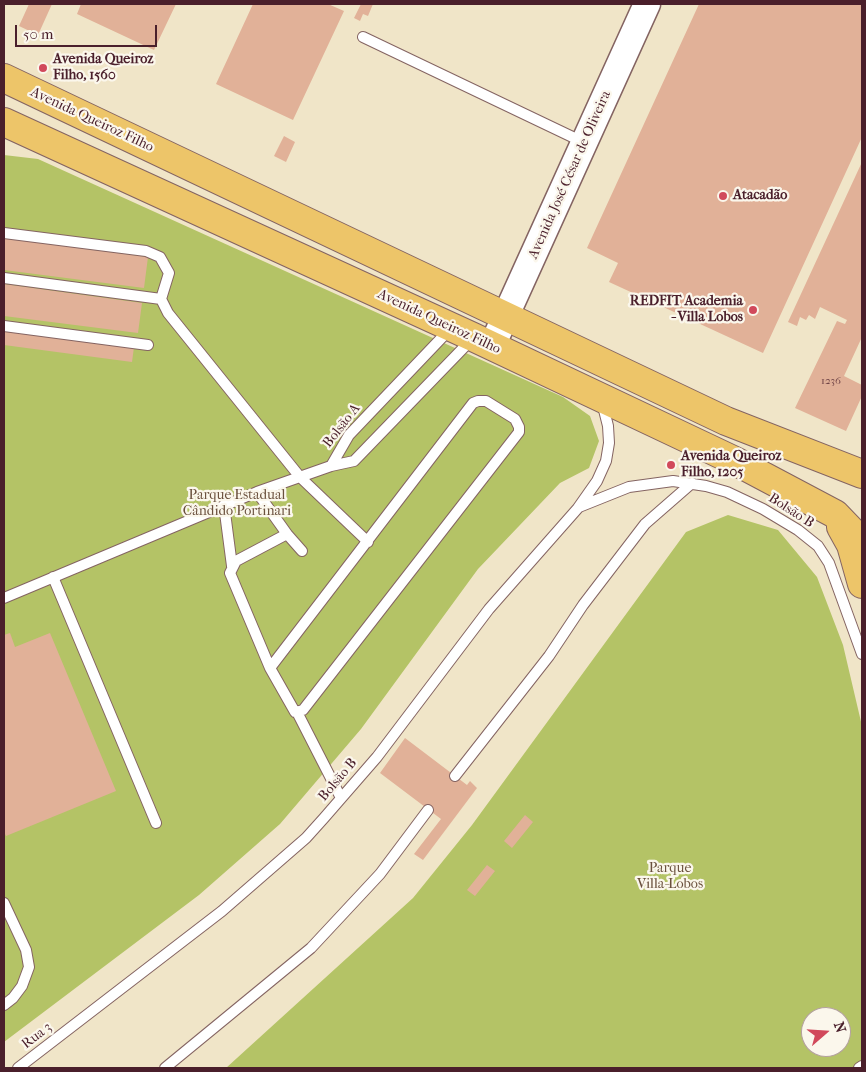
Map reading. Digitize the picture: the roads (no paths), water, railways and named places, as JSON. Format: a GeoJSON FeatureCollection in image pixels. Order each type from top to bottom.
{"type":"FeatureCollection","features":[{"type":"Feature","properties":{"kind":"highway","name":"Avenida Queiroz Filho"},"geometry":{"type":"LineString","coordinates":[[4,78],[726,421],[862,474]]}},
{"type":"Feature","properties":{"kind":"highway","name":"Avenida Queiroz Filho"},"geometry":{"type":"LineString","coordinates":[[10,129],[472,337],[735,461],[835,514],[862,542]]}},
{"type":"Feature","properties":{"kind":"highway"},"geometry":{"type":"LineString","coordinates":[[830,462],[862,458]]}},
{"type":"Feature","properties":{"kind":"highway"},"geometry":{"type":"LineString","coordinates":[[835,514],[851,545],[862,584]]}},
{"type":"Feature","properties":{"kind":"street","name":"Avenida José César de Oliveira"},"geometry":{"type":"LineString","coordinates":[[472,337],[506,315],[647,4]]}},
{"type":"Feature","properties":{"kind":"lane"},"geometry":{"type":"LineString","coordinates":[[363,37],[584,143]]}},
{"type":"Feature","properties":{"kind":"lane"},"geometry":{"type":"LineString","coordinates":[[4,233],[146,251],[160,257],[169,273],[161,298],[168,313],[300,477],[368,542]]}},
{"type":"Feature","properties":{"kind":"lane"},"geometry":{"type":"LineString","coordinates":[[4,278],[161,298]]}},
{"type":"Feature","properties":{"kind":"lane"},"geometry":{"type":"LineString","coordinates":[[4,326],[148,345]]}},
{"type":"Feature","properties":{"kind":"lane","name":"Bolsão A"},"geometry":{"type":"LineString","coordinates":[[330,466],[349,434],[472,337]]}},
{"type":"Feature","properties":{"kind":"lane","name":"Bolsão A"},"geometry":{"type":"LineString","coordinates":[[330,466],[348,463],[360,458],[472,337]]}},
{"type":"Feature","properties":{"kind":"lane","name":"Bolsão B"},"geometry":{"type":"LineString","coordinates":[[73,1025],[222,911],[306,838],[377,757],[489,610],[578,508],[598,481],[606,461],[609,443],[608,426],[601,398]]}},
{"type":"Feature","properties":{"kind":"lane"},"geometry":{"type":"LineString","coordinates":[[270,668],[473,402],[486,402],[515,419],[519,427],[518,432],[302,710],[297,712]]}},
{"type":"Feature","properties":{"kind":"lane"},"geometry":{"type":"LineString","coordinates":[[4,598],[224,505],[330,466]]}},
{"type":"Feature","properties":{"kind":"lane","name":"Bolsão B"},"geometry":{"type":"LineString","coordinates":[[578,508],[629,487],[660,482],[692,483],[727,492],[763,509],[798,530],[818,546],[829,563],[862,654]]}},
{"type":"Feature","properties":{"kind":"lane"},"geometry":{"type":"LineString","coordinates":[[455,776],[549,656],[582,605],[645,524],[692,483]]}},
{"type":"Feature","properties":{"kind":"lane"},"geometry":{"type":"LineString","coordinates":[[257,492],[302,551]]}},
{"type":"Feature","properties":{"kind":"lane"},"geometry":{"type":"LineString","coordinates":[[224,505],[232,566]]}},
{"type":"Feature","properties":{"kind":"lane"},"geometry":{"type":"LineString","coordinates":[[288,534],[236,561],[230,573],[270,668],[297,712],[341,798]]}},
{"type":"Feature","properties":{"kind":"lane"},"geometry":{"type":"LineString","coordinates":[[53,577],[156,823]]}},
{"type":"Feature","properties":{"kind":"lane"},"geometry":{"type":"LineString","coordinates":[[167,1067],[311,948],[380,874],[428,810]]}},
{"type":"Feature","properties":{"kind":"lane"},"geometry":{"type":"LineString","coordinates":[[4,903],[26,950],[29,967],[22,986],[13,998],[4,1005]]}},
{"type":"Feature","properties":{"kind":"lane","name":"Rua 3"},"geometry":{"type":"LineString","coordinates":[[18,1068],[73,1025]]}},
{"type":"Feature","properties":{"kind":"place","name":"Avenida Queiroz Filho, 1560"},"geometry":{"type":"Point","coordinates":[43,68]}},
{"type":"Feature","properties":{"kind":"place","name":"Atacadão"},"geometry":{"type":"Point","coordinates":[723,196]}},
{"type":"Feature","properties":{"kind":"place","name":"REDFIT Academia - Villa Lobos"},"geometry":{"type":"Point","coordinates":[753,310]}},
{"type":"Feature","properties":{"kind":"place","name":"Avenida Queiroz Filho, 1205"},"geometry":{"type":"Point","coordinates":[671,465]}},
{"type":"Feature","properties":{"kind":"park label","name":"Parque Estadual Cândido Portinari"},"geometry":{"type":"Point","coordinates":[237,504]}},
{"type":"Feature","properties":{"kind":"park label","name":"Parque Villa-Lobos"},"geometry":{"type":"Point","coordinates":[670,878]}}]}
